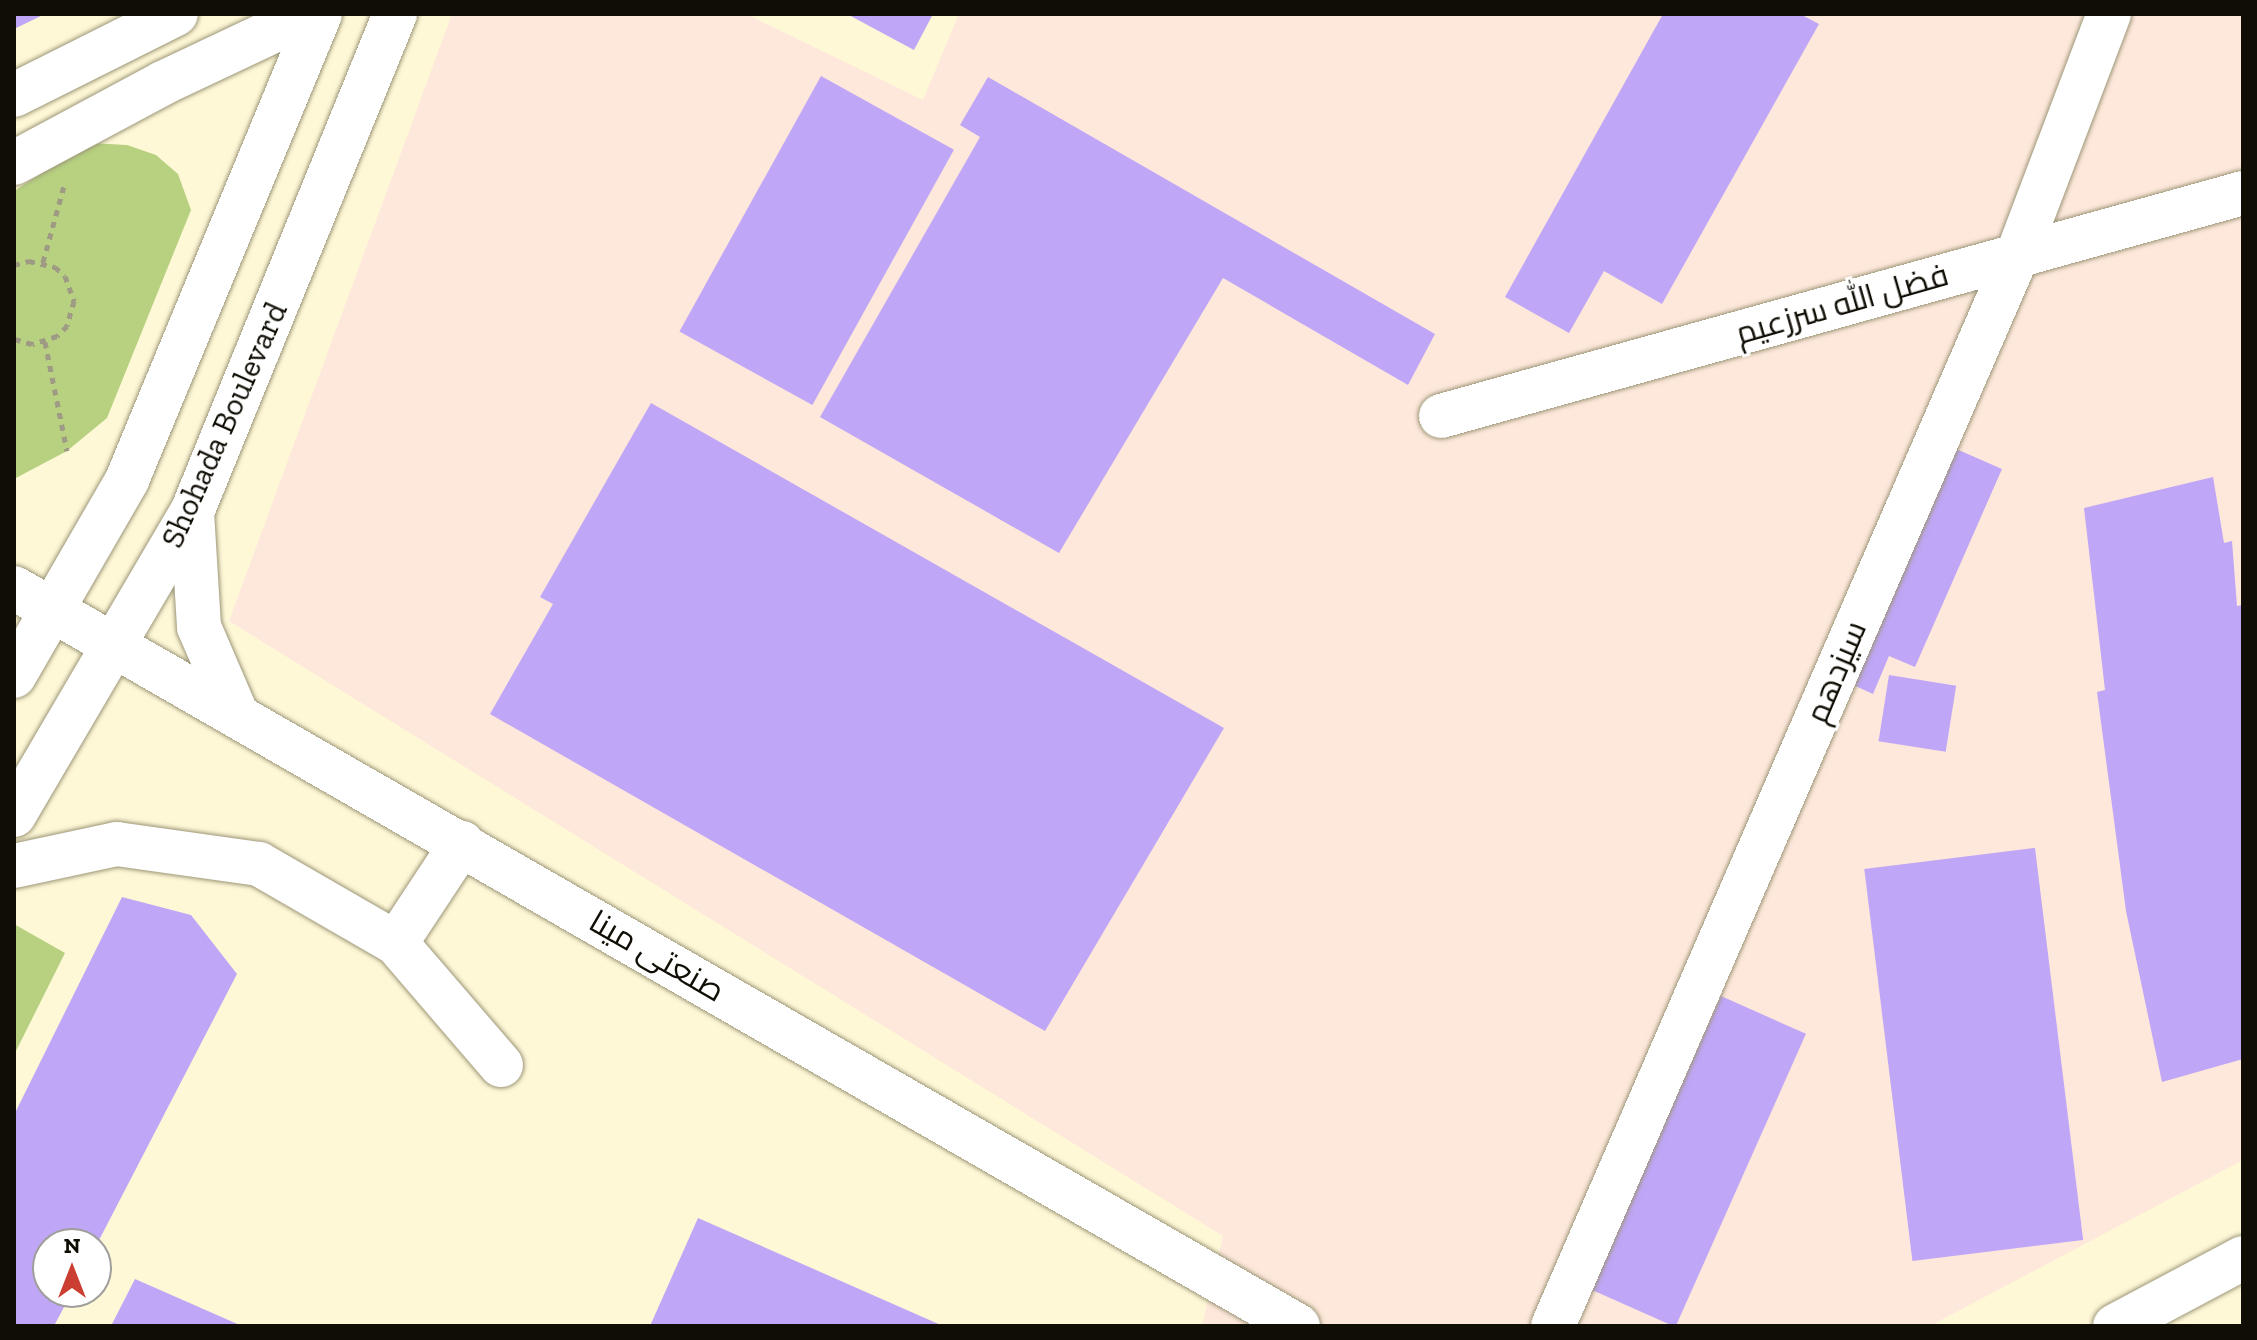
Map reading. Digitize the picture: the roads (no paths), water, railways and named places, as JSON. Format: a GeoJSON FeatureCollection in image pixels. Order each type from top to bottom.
{"type":"FeatureCollection","features":[{"type":"Feature","properties":{"kind":"street"},"geometry":{"type":"LineString","coordinates":[[14,95],[176,14]]}},
{"type":"Feature","properties":{"kind":"street"},"geometry":{"type":"LineString","coordinates":[[14,163],[163,83],[309,14]]}},
{"type":"Feature","properties":{"kind":"street","name":"Shohada Boulevard"},"geometry":{"type":"LineString","coordinates":[[14,676],[127,480],[320,14]]}},
{"type":"Feature","properties":{"kind":"street","name":"Shohada Boulevard"},"geometry":{"type":"LineString","coordinates":[[14,815],[192,512],[395,14]]}},
{"type":"Feature","properties":{"kind":"street","name":"سیزدهم"},"geometry":{"type":"LineString","coordinates":[[1553,1326],[2017,256],[2109,14]]}},
{"type":"Feature","properties":{"kind":"street","name":"فضل الله سرزعیم"},"geometry":{"type":"LineString","coordinates":[[1441,416],[2243,193]]}},
{"type":"Feature","properties":{"kind":"street"},"geometry":{"type":"LineString","coordinates":[[192,512],[199,627],[236,713]]}},
{"type":"Feature","properties":{"kind":"street","name":"صنعتی مینا"},"geometry":{"type":"LineString","coordinates":[[14,588],[113,649],[236,713],[1298,1326]]}},
{"type":"Feature","properties":{"kind":"street"},"geometry":{"type":"LineString","coordinates":[[396,943],[462,843]]}},
{"type":"Feature","properties":{"kind":"street"},"geometry":{"type":"LineString","coordinates":[[14,866],[117,844],[259,864],[396,943],[501,1065]]}},
{"type":"Feature","properties":{"kind":"street"},"geometry":{"type":"LineString","coordinates":[[2115,1326],[2243,1258]]}}]}
